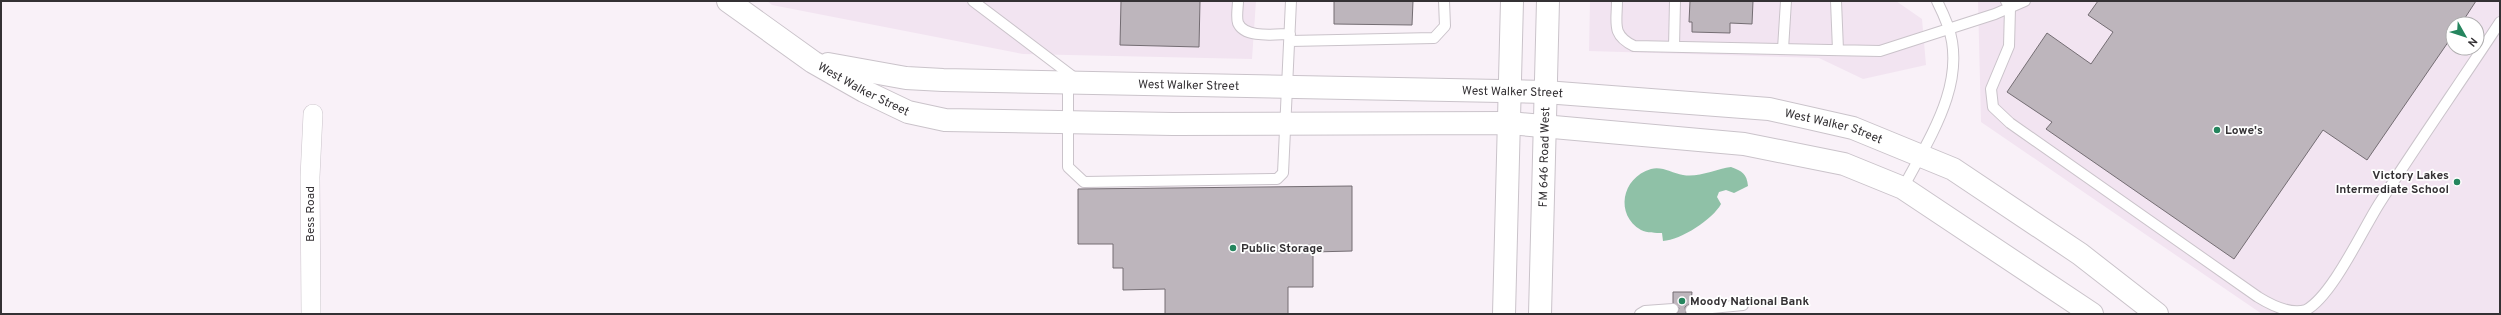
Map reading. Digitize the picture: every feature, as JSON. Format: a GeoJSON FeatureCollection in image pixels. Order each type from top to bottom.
{"type":"FeatureCollection","features":[{"type":"Feature","properties":{"kind":"street","name":"West Walker Street"},"geometry":{"type":"LineString","coordinates":[[728,1],[813,62],[864,91],[908,112],[945,120],[1066,123],[1286,125],[1509,123],[1545,125],[1744,144],[1844,164],[1903,188],[2092,314]]}},
{"type":"Feature","properties":{"kind":"street"},"geometry":{"type":"LineString","coordinates":[[1504,314],[1512,1]]}},
{"type":"Feature","properties":{"kind":"street","name":"FM 646 Road West"},"geometry":{"type":"LineString","coordinates":[[1540,314],[1548,1]]}},
{"type":"Feature","properties":{"kind":"street","name":"West Walker Street"},"geometry":{"type":"LineString","coordinates":[[813,62],[906,78],[1074,83],[1545,92],[1768,109],[1853,128],[1953,169],[2074,250],[2157,314]]}},
{"type":"Feature","properties":{"kind":"street","name":"Bess Road"},"geometry":{"type":"LineString","coordinates":[[311,314],[310,177],[313,114]]}},
{"type":"Feature","properties":{"kind":"lane"},"geometry":{"type":"LineString","coordinates":[[973,1],[1074,83],[1066,123],[1068,167],[1084,182],[1277,179],[1283,173],[1291,1]]}},
{"type":"Feature","properties":{"kind":"lane"},"geometry":{"type":"LineString","coordinates":[[1238,1],[1237,22],[1242,29],[1252,33],[1290,37],[1434,38],[1444,26],[1444,1]]}},
{"type":"Feature","properties":{"kind":"lane"},"geometry":{"type":"LineString","coordinates":[[1617,1],[1616,31],[1622,40],[1634,46],[1838,50],[1880,50],[2008,5],[2025,1]]}},
{"type":"Feature","properties":{"kind":"lane"},"geometry":{"type":"LineString","coordinates":[[1674,47],[1675,1]]}},
{"type":"Feature","properties":{"kind":"lane"},"geometry":{"type":"LineString","coordinates":[[1783,49],[1786,1]]}},
{"type":"Feature","properties":{"kind":"lane"},"geometry":{"type":"LineString","coordinates":[[1836,1],[1838,50]]}},
{"type":"Feature","properties":{"kind":"lane"},"geometry":{"type":"LineString","coordinates":[[1903,188],[1943,112],[1950,87],[1952,48],[1949,27],[1937,1]]}},
{"type":"Feature","properties":{"kind":"lane"},"geometry":{"type":"LineString","coordinates":[[2008,5],[2009,46],[1991,89],[1993,107],[2010,124],[2258,297],[2283,311],[2304,311],[2317,302],[2349,256],[2378,205],[2500,22]]}},
{"type":"Feature","properties":{"kind":"lane"},"geometry":{"type":"LineString","coordinates":[[1691,310],[1743,306]]}},
{"type":"Feature","properties":{"kind":"lane"},"geometry":{"type":"LineString","coordinates":[[1640,314],[1645,311],[1673,309]]}},
{"type":"Feature","properties":{"kind":"shaded area"},"geometry":{"type":"Polygon","coordinates":[[[767,1],[1256,1],[1252,59],[1023,54],[772,5],[767,1]]]}},
{"type":"Feature","properties":{"kind":"shaded area"},"geometry":{"type":"Polygon","coordinates":[[[1590,1],[1896,1],[1922,19],[1926,65],[1863,79],[1819,58],[1589,51],[1590,1]]]}},
{"type":"Feature","properties":{"kind":"shaded area"},"geometry":{"type":"Polygon","coordinates":[[[1978,1],[2500,1],[2500,314],[2262,314],[1981,122],[1978,1]]]}},
{"type":"Feature","properties":{"kind":"shaded area"},"geometry":{"type":"Polygon","coordinates":[[[1731,167],[1738,170],[1745,176],[1748,186],[1734,193],[1726,190],[1719,192],[1717,197],[1721,204],[1717,210],[1696,228],[1679,237],[1663,241],[1662,233],[1641,230],[1627,215],[1625,197],[1628,188],[1633,180],[1651,169],[1659,168],[1689,176],[1731,167]]]}},
{"type":"Feature","properties":{"kind":"building"},"geometry":{"type":"Polygon","coordinates":[[[1121,1],[1200,1],[1199,47],[1120,45],[1121,1]]]}},
{"type":"Feature","properties":{"kind":"building"},"geometry":{"type":"Polygon","coordinates":[[[1334,1],[1413,1],[1412,25],[1334,24],[1334,1]]]}},
{"type":"Feature","properties":{"kind":"building"},"geometry":{"type":"Polygon","coordinates":[[[1690,1],[1753,1],[1752,24],[1730,23],[1730,33],[1692,32],[1692,22],[1689,22],[1690,1]]]}},
{"type":"Feature","properties":{"kind":"building","name":"Lowe's"},"geometry":{"type":"Polygon","coordinates":[[[2098,1],[2476,1],[2466,16],[2445,16],[2445,47],[2367,160],[2323,130],[2234,259],[2046,129],[2052,122],[2007,92],[2047,33],[2091,64],[2113,32],[2088,15],[2098,1]]]}},
{"type":"Feature","properties":{"kind":"building","name":"Public Storage"},"geometry":{"type":"Polygon","coordinates":[[[1352,186],[1352,251],[1313,252],[1313,287],[1288,287],[1288,314],[1165,314],[1165,289],[1123,290],[1123,268],[1113,268],[1113,244],[1078,244],[1078,189],[1352,186]]]}},
{"type":"Feature","properties":{"kind":"building","name":"Moody National Bank"},"geometry":{"type":"Polygon","coordinates":[[[1673,292],[1692,292],[1691,303],[1685,307],[1686,314],[1677,314],[1679,308],[1673,303],[1673,292]]]}},
{"type":"Feature","properties":{"kind":"place","name":"Lowe's"},"geometry":{"type":"Point","coordinates":[2217,130]}},
{"type":"Feature","properties":{"kind":"place","name":"Victory Lakes Intermediate School"},"geometry":{"type":"Point","coordinates":[2457,182]}},
{"type":"Feature","properties":{"kind":"place","name":"Public Storage"},"geometry":{"type":"Point","coordinates":[1233,248]}},
{"type":"Feature","properties":{"kind":"place","name":"Moody National Bank"},"geometry":{"type":"Point","coordinates":[1682,301]}}]}
